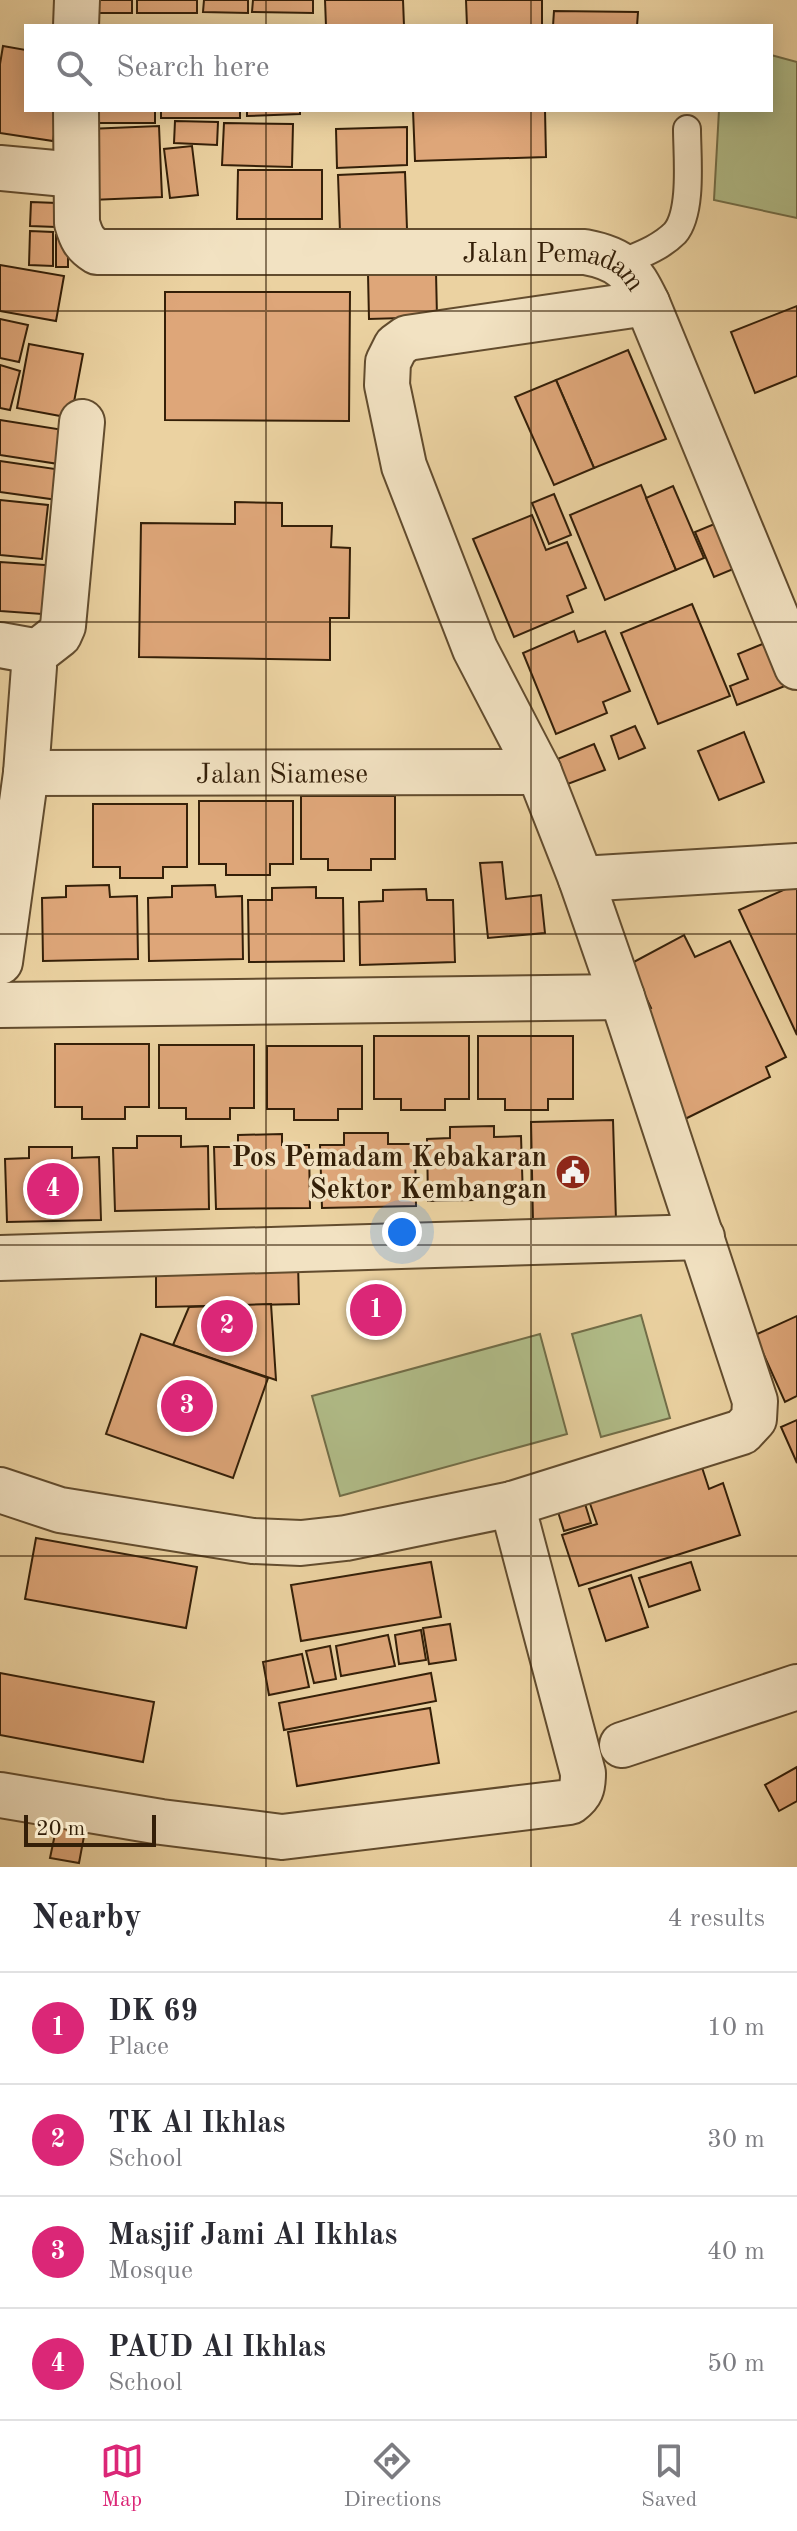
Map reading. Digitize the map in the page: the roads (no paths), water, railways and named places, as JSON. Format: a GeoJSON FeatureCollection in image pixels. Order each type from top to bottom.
{"type":"FeatureCollection","features":[{"type":"Feature","properties":{"kind":"street"},"geometry":{"type":"LineString","coordinates":[[76,24],[77,0]]}},
{"type":"Feature","properties":{"kind":"street"},"geometry":{"type":"LineString","coordinates":[[0,168],[76,175],[76,112]]}},
{"type":"Feature","properties":{"kind":"street","name":"Jalan Pemadam"},"geometry":{"type":"LineString","coordinates":[[76,175],[80,237],[86,246],[97,252],[585,252],[600,254],[621,263],[634,276],[647,303],[797,667]]}},
{"type":"Feature","properties":{"kind":"street"},"geometry":{"type":"LineString","coordinates":[[0,1490],[60,1510],[253,1541],[301,1543],[346,1538],[512,1504],[742,1432],[754,1419],[755,1401],[581,879],[539,772],[475,649],[404,466],[387,385],[388,362],[396,346],[407,338],[647,303]]}},
{"type":"Feature","properties":{"kind":"street"},"geometry":{"type":"LineString","coordinates":[[0,962],[26,773],[33,680],[16,651],[59,635],[63,626],[82,422]]}},
{"type":"Feature","properties":{"kind":"street","name":"Jalan Siamese"},"geometry":{"type":"LineString","coordinates":[[26,773],[539,772]]}},
{"type":"Feature","properties":{"kind":"street"},"geometry":{"type":"LineString","coordinates":[[581,879],[797,866]]}},
{"type":"Feature","properties":{"kind":"street"},"geometry":{"type":"LineString","coordinates":[[0,1005],[622,997]]}},
{"type":"Feature","properties":{"kind":"street"},"geometry":{"type":"LineString","coordinates":[[0,1258],[702,1237]]}},
{"type":"Feature","properties":{"kind":"street"},"geometry":{"type":"LineString","coordinates":[[0,1795],[161,1822],[282,1837],[570,1802],[583,1787],[583,1773],[512,1504]]}},
{"type":"Feature","properties":{"kind":"street"},"geometry":{"type":"LineString","coordinates":[[622,1745],[797,1687]]}},
{"type":"Feature","properties":{"kind":"lane"},"geometry":{"type":"LineString","coordinates":[[621,263],[651,251],[676,231],[687,197],[687,129]]}},
{"type":"Feature","properties":{"kind":"place","name":"Pos Pemadam Kebakaran Sektor Kembangan"},"geometry":{"type":"Point","coordinates":[573,1172]}},
{"type":"Feature","properties":{"kind":"place","name":"PAUD Al Ikhlas"},"geometry":{"type":"Point","coordinates":[53,1189]}},
{"type":"Feature","properties":{"kind":"place","name":"DK 69"},"geometry":{"type":"Point","coordinates":[376,1310]}},
{"type":"Feature","properties":{"kind":"place","name":"TK Al Ikhlas"},"geometry":{"type":"Point","coordinates":[227,1326]}},
{"type":"Feature","properties":{"kind":"place","name":"Masjif Jami Al Ikhlas"},"geometry":{"type":"Point","coordinates":[187,1406]}}]}
